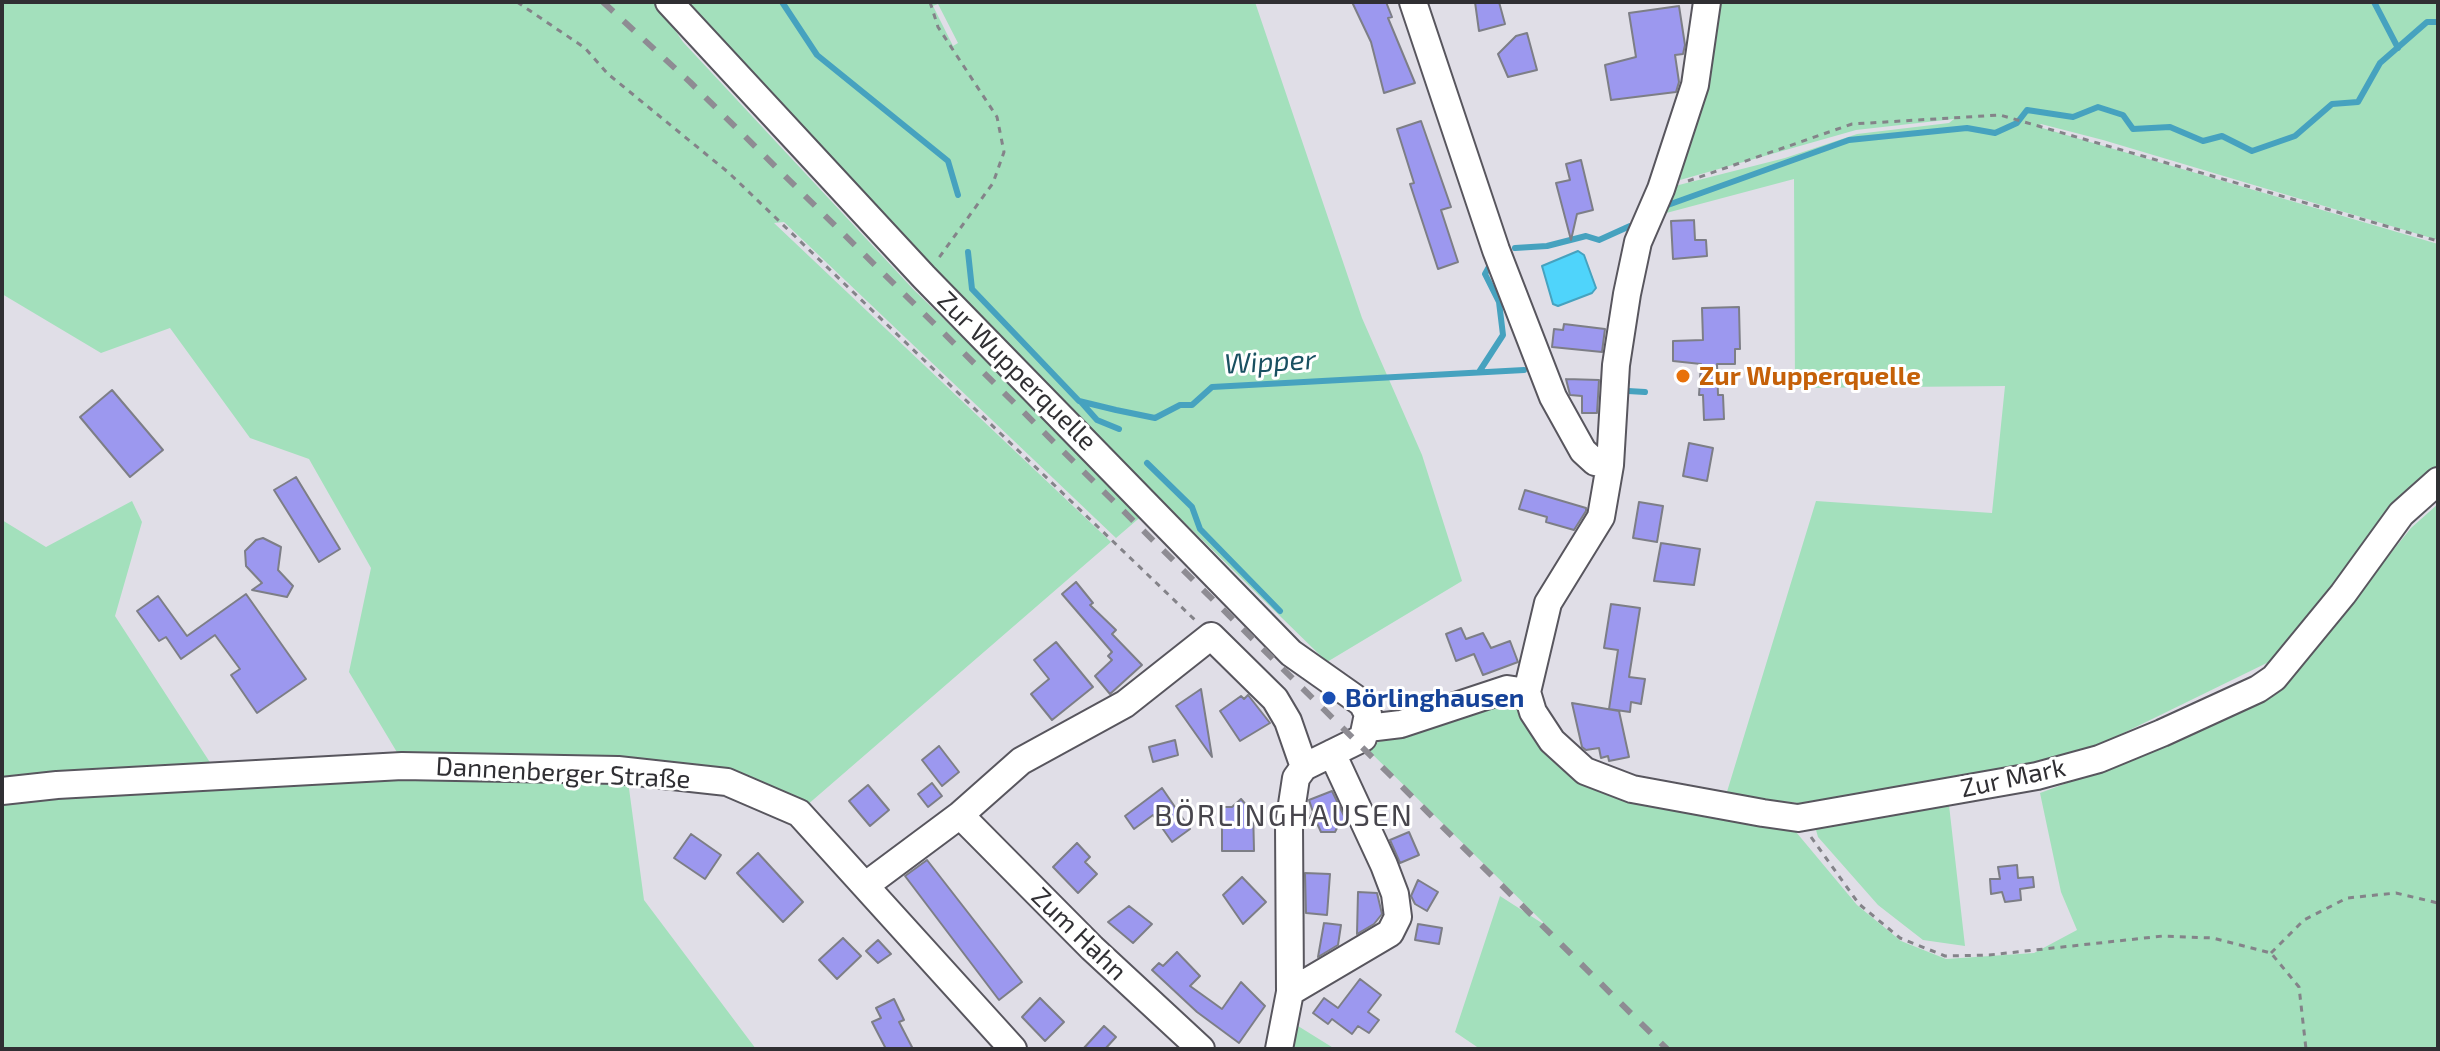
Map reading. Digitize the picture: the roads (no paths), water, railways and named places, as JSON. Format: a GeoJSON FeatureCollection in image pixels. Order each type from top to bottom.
{"type":"FeatureCollection","features":[{"type":"Feature","properties":{"kind":"street","name":"Zur Wupperquelle"},"geometry":{"type":"LineString","coordinates":[[669,2],[924,277],[1291,653],[1362,703],[1368,714],[1368,728]]}},
{"type":"Feature","properties":{"kind":"street"},"geometry":{"type":"LineString","coordinates":[[1413,2],[1496,250],[1553,397],[1583,451],[1595,462],[1610,465]]}},
{"type":"Feature","properties":{"kind":"street"},"geometry":{"type":"LineString","coordinates":[[1279,1049],[1290,992],[1289,824],[1296,778],[1304,767],[1363,738],[1368,728],[1401,724],[1507,689],[1527,692],[1548,603],[1601,517],[1610,465],[1616,365],[1627,294],[1638,242],[1661,189],[1695,85],[1707,2]]}},
{"type":"Feature","properties":{"kind":"street","name":"Zur Mark"},"geometry":{"type":"LineString","coordinates":[[1527,692],[1533,712],[1552,741],[1585,771],[1632,789],[1798,818],[2009,782],[2087,762],[2162,733],[2258,689],[2274,678],[2401,514],[2438,481]]}},
{"type":"Feature","properties":{"kind":"street"},"geometry":{"type":"LineString","coordinates":[[866,885],[960,815],[1021,761],[1125,704],[1211,636],[1275,699],[1288,721],[1304,767]]}},
{"type":"Feature","properties":{"kind":"street"},"geometry":{"type":"LineString","coordinates":[[1290,992],[1390,933],[1398,917],[1390,879],[1332,753]]}},
{"type":"Feature","properties":{"kind":"street","name":"Dannenberger Straße"},"geometry":{"type":"LineString","coordinates":[[2,791],[57,785],[402,766],[618,770],[727,782],[799,813],[1013,1049]]}},
{"type":"Feature","properties":{"kind":"street","name":"Zum Hahn"},"geometry":{"type":"LineString","coordinates":[[960,815],[1092,948],[1201,1049]]}},
{"type":"Feature","properties":{"kind":"water"},"geometry":{"type":"Polygon","coordinates":[[[1578,251],[1584,255],[1596,288],[1592,293],[1558,306],[1553,304],[1542,266],[1578,251]]]}},
{"type":"Feature","properties":{"kind":"waterway","name":"Wipper"},"geometry":{"type":"LineString","coordinates":[[782,2],[817,55],[948,161],[958,195]]}},
{"type":"Feature","properties":{"kind":"waterway"},"geometry":{"type":"LineString","coordinates":[[2374,2],[2398,48]]}},
{"type":"Feature","properties":{"kind":"waterway"},"geometry":{"type":"LineString","coordinates":[[1665,206],[1849,140],[1967,128],[1995,133],[2017,123],[2027,110],[2073,117],[2098,107],[2123,115],[2133,129],[2170,127],[2203,141],[2222,136],[2252,151],[2295,136],[2332,104],[2358,102],[2380,63],[2427,22],[2438,22]]}},
{"type":"Feature","properties":{"kind":"waterway"},"geometry":{"type":"LineString","coordinates":[[1515,248],[1547,246],[1586,236],[1599,240],[1630,226]]}},
{"type":"Feature","properties":{"kind":"waterway","name":"Wipper"},"geometry":{"type":"LineString","coordinates":[[968,252],[972,289],[1079,401],[1116,410],[1155,418],[1180,405],[1192,405],[1212,387],[1524,370]]}},
{"type":"Feature","properties":{"kind":"waterway"},"geometry":{"type":"LineString","coordinates":[[1479,372],[1503,335],[1499,302],[1485,274],[1490,265]]}},
{"type":"Feature","properties":{"kind":"waterway","name":"Wipper"},"geometry":{"type":"LineString","coordinates":[[1628,391],[1645,392]]}},
{"type":"Feature","properties":{"kind":"waterway"},"geometry":{"type":"LineString","coordinates":[[1081,402],[1097,420],[1119,429]]}},
{"type":"Feature","properties":{"kind":"waterway"},"geometry":{"type":"LineString","coordinates":[[1147,463],[1192,507],[1200,529],[1280,611]]}},
{"type":"Feature","properties":{"kind":"railway"},"geometry":{"type":"LineString","coordinates":[[603,2],[690,82],[1667,1049]]}},
{"type":"Feature","properties":{"kind":"place","name":"Zur Wupperquelle"},"geometry":{"type":"Point","coordinates":[1683,376]}},
{"type":"Feature","properties":{"kind":"place","name":"Börlinghausen"},"geometry":{"type":"Point","coordinates":[1329,698]}},
{"type":"Feature","properties":{"kind":"district","name":"BÖRLINGHAUSEN"},"geometry":{"type":"Point","coordinates":[1284,816]}}]}
